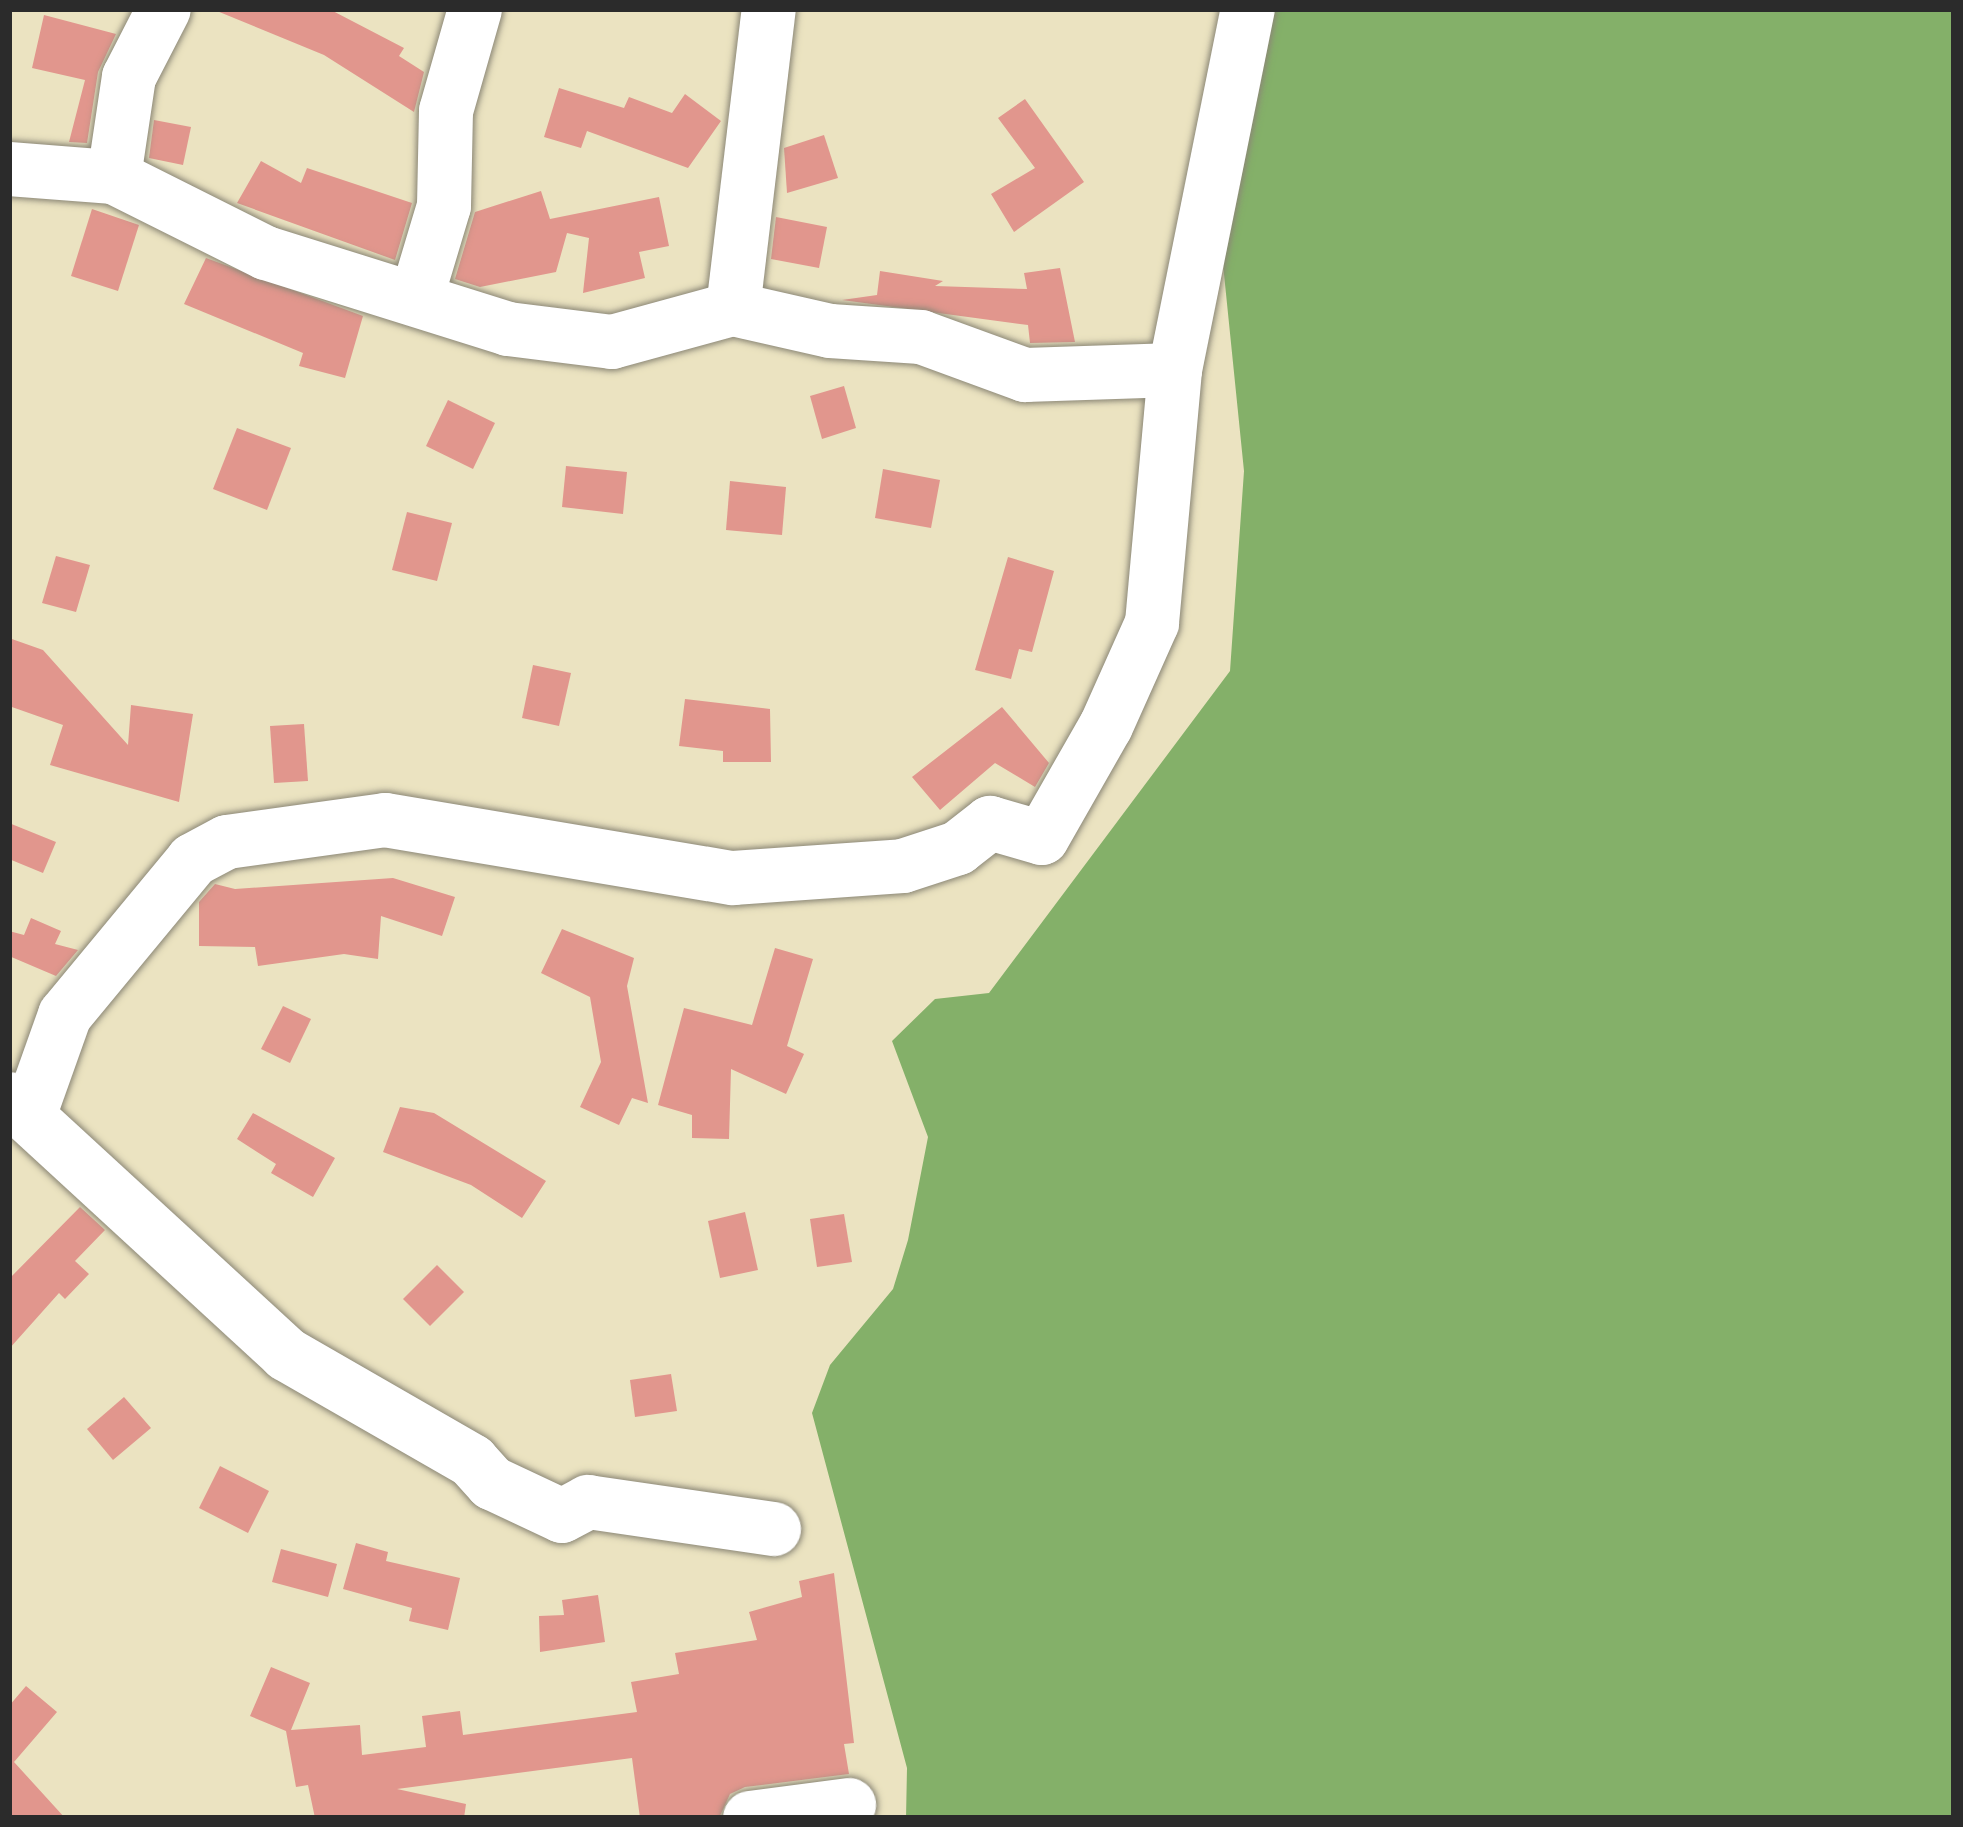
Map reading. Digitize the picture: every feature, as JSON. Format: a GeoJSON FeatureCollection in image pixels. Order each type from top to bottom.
{"type":"FeatureCollection","features":[{"type":"Feature","properties":{"kind":"street"},"geometry":{"type":"LineString","coordinates":[[114,177],[129,77],[164,9]]}},
{"type":"Feature","properties":{"kind":"street"},"geometry":{"type":"LineString","coordinates":[[417,296],[444,206],[446,111],[475,9]]}},
{"type":"Feature","properties":{"kind":"street"},"geometry":{"type":"LineString","coordinates":[[733,309],[769,9]]}},
{"type":"Feature","properties":{"kind":"street"},"geometry":{"type":"LineString","coordinates":[[774,1529],[589,1502],[562,1516],[492,1483],[472,1461],[286,1354],[19,1108],[65,1015],[193,860],[227,842],[385,820],[734,878],[903,866],[958,848],[991,823],[1042,838],[1106,726],[1152,623],[1175,370],[1248,9]]}},
{"type":"Feature","properties":{"kind":"street"},"geometry":{"type":"LineString","coordinates":[[9,169],[114,177],[266,253],[417,296],[508,329],[612,342],[733,309],[830,331],[921,337],[1025,375],[1175,370]]}},
{"type":"Feature","properties":{"kind":"street"},"geometry":{"type":"LineString","coordinates":[[751,1818],[849,1805]]}},
{"type":"Feature","properties":{"kind":"green space"},"geometry":{"type":"Polygon","coordinates":[[[1260,9],[1954,9],[1954,1818],[906,1818],[907,1768],[812,1413],[830,1365],[893,1289],[908,1240],[928,1137],[892,1041],[935,999],[989,993],[1230,671],[1244,471],[1218,215],[1260,9]]]}},
{"type":"Feature","properties":{"kind":"building"},"geometry":{"type":"Polygon","coordinates":[[[212,9],[329,9],[404,48],[399,56],[424,72],[414,112],[324,55],[212,9]]]}},
{"type":"Feature","properties":{"kind":"building"},"geometry":{"type":"Polygon","coordinates":[[[44,15],[116,34],[98,72],[87,143],[69,142],[85,80],[32,68],[44,15]]]}},
{"type":"Feature","properties":{"kind":"building"},"geometry":{"type":"Polygon","coordinates":[[[559,88],[624,108],[629,97],[672,113],[685,94],[721,121],[688,168],[587,131],[581,148],[544,137],[559,88]]]}},
{"type":"Feature","properties":{"kind":"building"},"geometry":{"type":"Polygon","coordinates":[[[1025,99],[1084,182],[1014,232],[991,194],[1035,168],[998,118],[1025,99]]]}},
{"type":"Feature","properties":{"kind":"building"},"geometry":{"type":"Polygon","coordinates":[[[154,120],[191,127],[183,165],[149,158],[154,120]]]}},
{"type":"Feature","properties":{"kind":"building"},"geometry":{"type":"Polygon","coordinates":[[[824,135],[838,178],[787,193],[784,148],[824,135]]]}},
{"type":"Feature","properties":{"kind":"building"},"geometry":{"type":"Polygon","coordinates":[[[261,161],[301,183],[307,168],[412,203],[395,260],[237,203],[261,161]]]}},
{"type":"Feature","properties":{"kind":"building"},"geometry":{"type":"Polygon","coordinates":[[[541,191],[550,219],[659,197],[669,246],[639,252],[645,278],[583,293],[589,238],[567,233],[556,272],[480,287],[455,279],[475,212],[541,191]]]}},
{"type":"Feature","properties":{"kind":"building"},"geometry":{"type":"Polygon","coordinates":[[[92,209],[139,225],[118,291],[71,276],[92,209]]]}},
{"type":"Feature","properties":{"kind":"building"},"geometry":{"type":"Polygon","coordinates":[[[776,217],[827,227],[819,268],[771,259],[776,217]]]}},
{"type":"Feature","properties":{"kind":"building"},"geometry":{"type":"Polygon","coordinates":[[[206,258],[363,316],[345,378],[299,366],[303,353],[184,304],[206,258]]]}},
{"type":"Feature","properties":{"kind":"building"},"geometry":{"type":"Polygon","coordinates":[[[1060,268],[1075,342],[1030,343],[1028,325],[842,300],[877,295],[880,271],[943,281],[935,286],[1027,289],[1024,273],[1060,268]]]}},
{"type":"Feature","properties":{"kind":"building"},"geometry":{"type":"Polygon","coordinates":[[[844,386],[856,428],[822,439],[810,396],[844,386]]]}},
{"type":"Feature","properties":{"kind":"building"},"geometry":{"type":"Polygon","coordinates":[[[448,400],[495,423],[473,469],[426,446],[448,400]]]}},
{"type":"Feature","properties":{"kind":"building"},"geometry":{"type":"Polygon","coordinates":[[[237,428],[291,448],[267,510],[213,489],[237,428]]]}},
{"type":"Feature","properties":{"kind":"building"},"geometry":{"type":"Polygon","coordinates":[[[566,466],[627,472],[623,514],[562,507],[566,466]]]}},
{"type":"Feature","properties":{"kind":"building"},"geometry":{"type":"Polygon","coordinates":[[[883,469],[940,480],[931,528],[875,518],[883,469]]]}},
{"type":"Feature","properties":{"kind":"building"},"geometry":{"type":"Polygon","coordinates":[[[730,481],[786,487],[782,535],[726,530],[730,481]]]}},
{"type":"Feature","properties":{"kind":"building"},"geometry":{"type":"Polygon","coordinates":[[[407,512],[452,523],[437,581],[392,570],[407,512]]]}},
{"type":"Feature","properties":{"kind":"building"},"geometry":{"type":"Polygon","coordinates":[[[56,556],[90,565],[76,612],[42,603],[56,556]]]}},
{"type":"Feature","properties":{"kind":"building"},"geometry":{"type":"Polygon","coordinates":[[[1008,557],[1054,571],[1032,652],[1019,649],[1011,679],[975,670],[1008,557]]]}},
{"type":"Feature","properties":{"kind":"building"},"geometry":{"type":"Polygon","coordinates":[[[9,638],[43,650],[128,745],[131,705],[193,714],[179,802],[50,765],[63,725],[9,706],[9,638]]]}},
{"type":"Feature","properties":{"kind":"building"},"geometry":{"type":"Polygon","coordinates":[[[533,665],[571,673],[559,726],[522,718],[533,665]]]}},
{"type":"Feature","properties":{"kind":"building"},"geometry":{"type":"Polygon","coordinates":[[[685,699],[770,709],[771,762],[723,762],[723,751],[679,746],[685,699]]]}},
{"type":"Feature","properties":{"kind":"building"},"geometry":{"type":"Polygon","coordinates":[[[1002,707],[1049,763],[1035,787],[995,763],[940,810],[912,777],[1002,707]]]}},
{"type":"Feature","properties":{"kind":"building"},"geometry":{"type":"Polygon","coordinates":[[[304,724],[308,781],[274,783],[270,726],[304,724]]]}},
{"type":"Feature","properties":{"kind":"building"},"geometry":{"type":"Polygon","coordinates":[[[9,823],[56,842],[43,873],[9,859],[9,823]]]}},
{"type":"Feature","properties":{"kind":"building"},"geometry":{"type":"Polygon","coordinates":[[[393,878],[455,897],[442,936],[381,916],[378,959],[344,954],[258,966],[255,947],[199,946],[199,902],[215,884],[235,889],[393,878]]]}},
{"type":"Feature","properties":{"kind":"building"},"geometry":{"type":"Polygon","coordinates":[[[31,918],[61,931],[55,944],[78,950],[56,976],[9,956],[9,931],[24,935],[31,918]]]}},
{"type":"Feature","properties":{"kind":"building"},"geometry":{"type":"Polygon","coordinates":[[[562,929],[634,958],[627,986],[648,1103],[632,1098],[619,1125],[580,1107],[601,1062],[590,997],[541,973],[562,929]]]}},
{"type":"Feature","properties":{"kind":"building"},"geometry":{"type":"Polygon","coordinates":[[[775,948],[813,959],[787,1046],[804,1054],[786,1094],[731,1069],[729,1139],[692,1138],[692,1115],[658,1105],[684,1008],[752,1025],[775,948]]]}},
{"type":"Feature","properties":{"kind":"building"},"geometry":{"type":"Polygon","coordinates":[[[283,1006],[311,1019],[290,1063],[261,1049],[283,1006]]]}},
{"type":"Feature","properties":{"kind":"building"},"geometry":{"type":"Polygon","coordinates":[[[400,1107],[434,1113],[546,1181],[522,1218],[471,1185],[383,1152],[400,1107]]]}},
{"type":"Feature","properties":{"kind":"building"},"geometry":{"type":"Polygon","coordinates":[[[253,1113],[335,1158],[313,1197],[271,1173],[276,1164],[237,1139],[253,1113]]]}},
{"type":"Feature","properties":{"kind":"building"},"geometry":{"type":"Polygon","coordinates":[[[80,1207],[105,1230],[75,1261],[89,1274],[65,1299],[59,1293],[9,1349],[9,1279],[80,1207]]]}},
{"type":"Feature","properties":{"kind":"building"},"geometry":{"type":"Polygon","coordinates":[[[745,1212],[758,1270],[720,1278],[708,1221],[745,1212]]]}},
{"type":"Feature","properties":{"kind":"building"},"geometry":{"type":"Polygon","coordinates":[[[844,1214],[852,1262],[817,1267],[810,1219],[844,1214]]]}},
{"type":"Feature","properties":{"kind":"building"},"geometry":{"type":"Polygon","coordinates":[[[437,1265],[464,1292],[430,1326],[403,1299],[437,1265]]]}},
{"type":"Feature","properties":{"kind":"building"},"geometry":{"type":"Polygon","coordinates":[[[671,1374],[677,1411],[635,1417],[630,1380],[671,1374]]]}},
{"type":"Feature","properties":{"kind":"building"},"geometry":{"type":"Polygon","coordinates":[[[124,1397],[151,1428],[113,1460],[87,1429],[124,1397]]]}},
{"type":"Feature","properties":{"kind":"building"},"geometry":{"type":"Polygon","coordinates":[[[220,1466],[269,1491],[248,1533],[199,1508],[220,1466]]]}},
{"type":"Feature","properties":{"kind":"building"},"geometry":{"type":"Polygon","coordinates":[[[356,1543],[388,1552],[386,1561],[460,1578],[448,1630],[409,1621],[412,1608],[343,1589],[356,1543]]]}},
{"type":"Feature","properties":{"kind":"building"},"geometry":{"type":"Polygon","coordinates":[[[281,1549],[337,1564],[328,1597],[272,1582],[281,1549]]]}},
{"type":"Feature","properties":{"kind":"building"},"geometry":{"type":"Polygon","coordinates":[[[834,1573],[854,1743],[844,1744],[849,1774],[745,1787],[730,1794],[719,1818],[640,1818],[632,1758],[397,1789],[466,1804],[464,1818],[315,1818],[308,1785],[296,1787],[286,1731],[250,1716],[271,1667],[310,1683],[291,1730],[360,1725],[362,1755],[426,1747],[422,1716],[460,1711],[463,1735],[637,1712],[631,1682],[679,1674],[675,1653],[757,1640],[749,1612],[802,1597],[799,1581],[834,1573]]]}},
{"type":"Feature","properties":{"kind":"building"},"geometry":{"type":"Polygon","coordinates":[[[598,1595],[605,1642],[540,1652],[539,1616],[564,1615],[562,1600],[598,1595]]]}},
{"type":"Feature","properties":{"kind":"building"},"geometry":{"type":"Polygon","coordinates":[[[26,1686],[57,1712],[14,1762],[65,1818],[9,1818],[9,1706],[26,1686]]]}}]}
